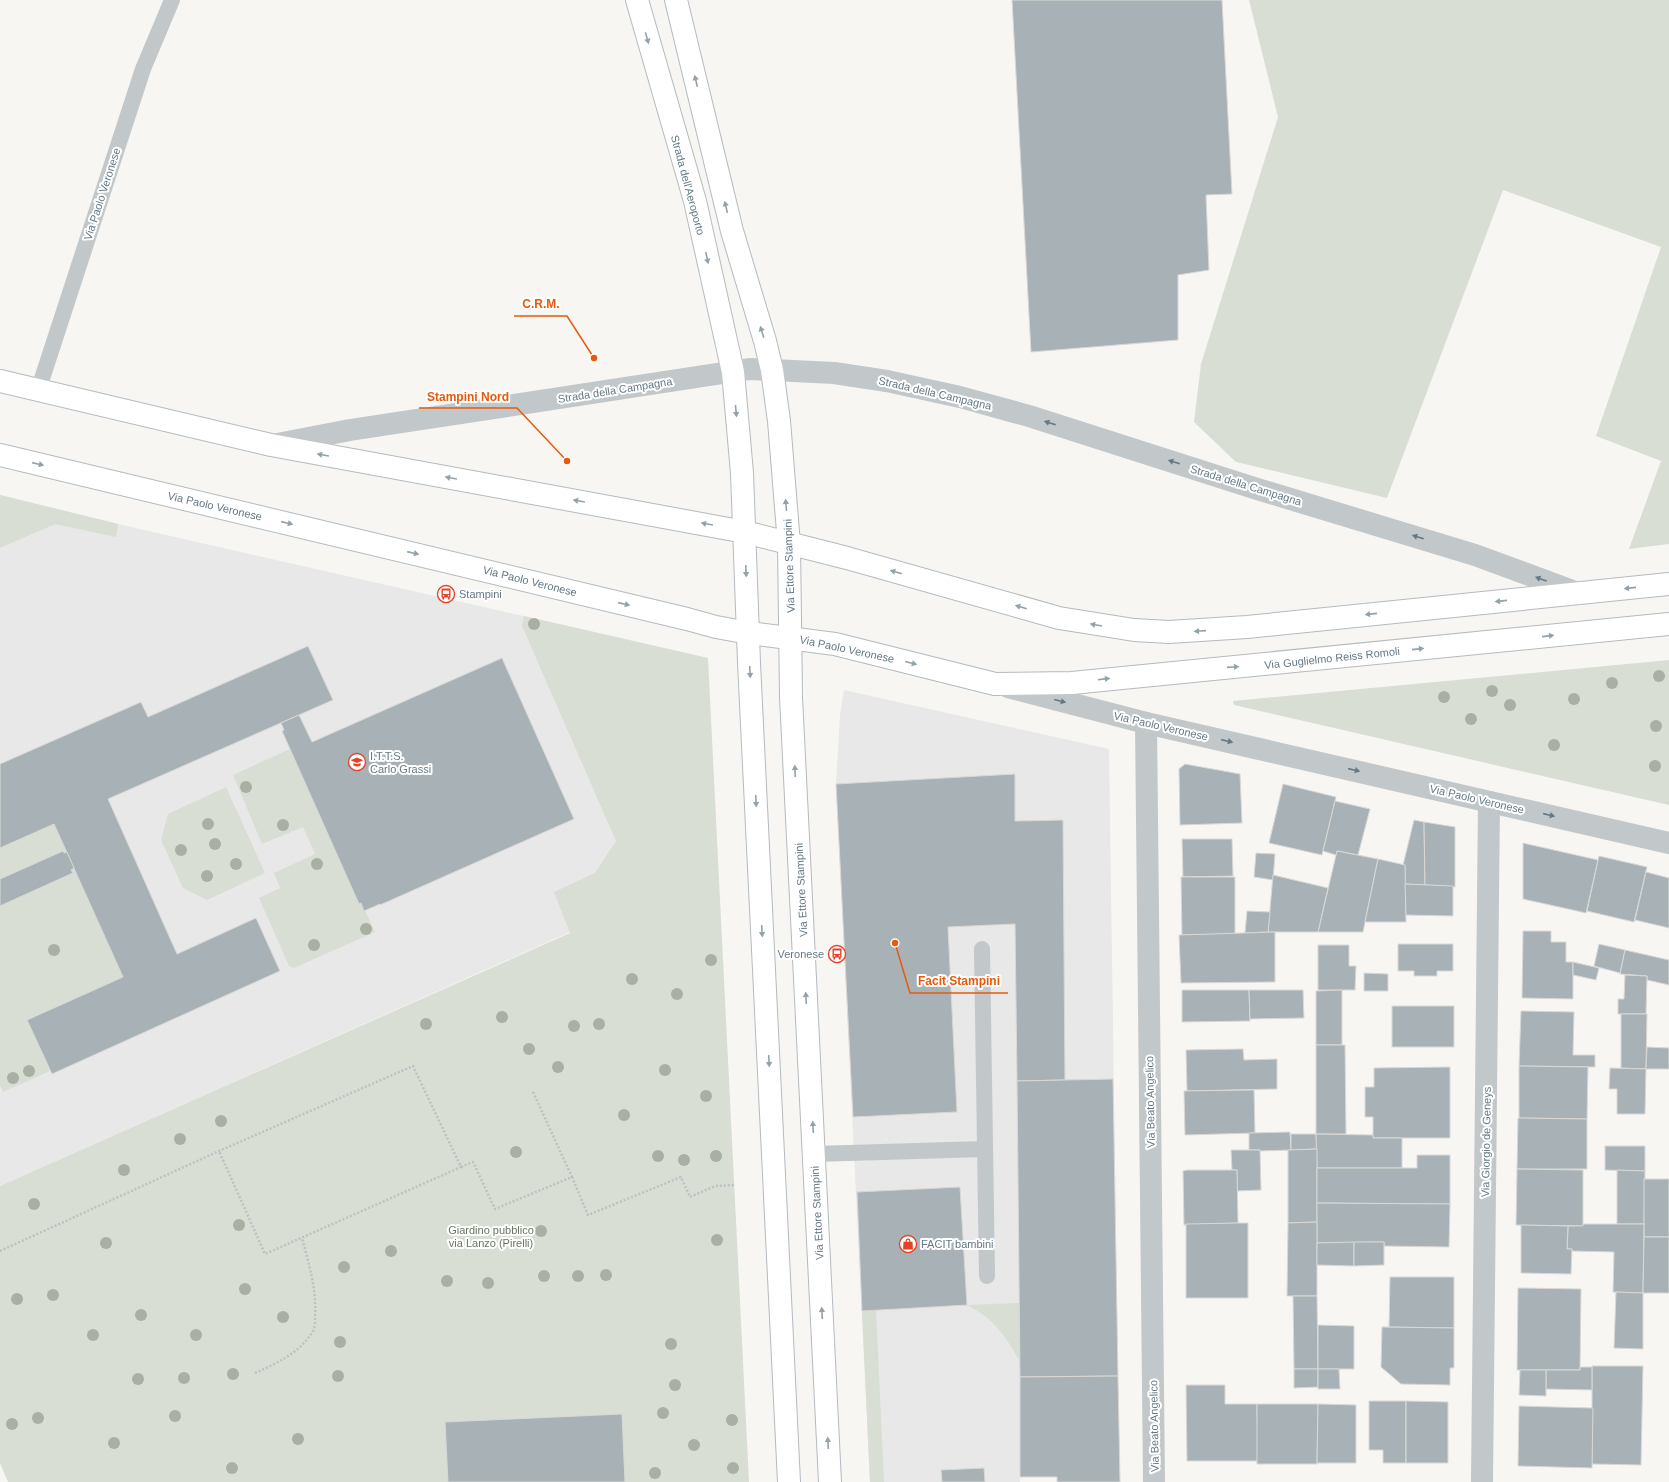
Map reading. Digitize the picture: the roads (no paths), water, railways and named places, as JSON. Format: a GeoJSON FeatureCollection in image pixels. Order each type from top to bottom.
{"type":"FeatureCollection","features":[{"type":"Feature","properties":{"kind":"main road","name":"Strada dell'Aeroporto"},"geometry":{"type":"LineString","coordinates":[[637,0],[695,201],[733,372]]}},
{"type":"Feature","properties":{"kind":"main road"},"geometry":{"type":"LineString","coordinates":[[676,0],[732,231],[765,341],[772,370]]}},
{"type":"Feature","properties":{"kind":"main road","name":"Via Ettore Stampini"},"geometry":{"type":"LineString","coordinates":[[772,370],[779,421],[789,544],[791,697],[830,1482]]}},
{"type":"Feature","properties":{"kind":"main road"},"geometry":{"type":"LineString","coordinates":[[733,372],[742,473],[745,532],[789,1482]]}},
{"type":"Feature","properties":{"kind":"main road"},"geometry":{"type":"LineString","coordinates":[[0,381],[271,445],[745,532],[847,558],[1058,618],[1134,630],[1169,632],[1247,627],[1669,584]]}},
{"type":"Feature","properties":{"kind":"main road","name":"Via Paolo Veronese"},"geometry":{"type":"LineString","coordinates":[[0,454],[687,618],[716,627],[749,633],[791,637],[835,644],[995,684]]}},
{"type":"Feature","properties":{"kind":"main road","name":"Via Guglielmo Reiss Romoli"},"geometry":{"type":"LineString","coordinates":[[995,684],[1072,683],[1669,624]]}},
{"type":"Feature","properties":{"kind":"street","name":"Strada della Campagna"},"geometry":{"type":"LineString","coordinates":[[271,445],[350,430],[749,369],[834,373],[887,381],[960,397],[1029,416],[1254,488],[1475,555],[1578,593]]}},
{"type":"Feature","properties":{"kind":"street","name":"Via Paolo Veronese"},"geometry":{"type":"LineString","coordinates":[[995,684],[1146,723],[1669,843]]}},
{"type":"Feature","properties":{"kind":"street","name":"Via Beato Angelico"},"geometry":{"type":"LineString","coordinates":[[1146,723],[1154,1482]]}},
{"type":"Feature","properties":{"kind":"street","name":"Via Giorgio de Geneys"},"geometry":{"type":"LineString","coordinates":[[1482,1482],[1489,802]]}},
{"type":"Feature","properties":{"kind":"lane","name":"Via Paolo Veronese"},"geometry":{"type":"LineString","coordinates":[[38,390],[143,69],[172,0]]}},
{"type":"Feature","properties":{"kind":"lane"},"geometry":{"type":"LineString","coordinates":[[982,948],[987,1276]]}},
{"type":"Feature","properties":{"kind":"lane"},"geometry":{"type":"LineString","coordinates":[[814,1154],[986,1149]]}},
{"type":"Feature","properties":{"kind":"place","name":"C.R.M."},"geometry":{"type":"Point","coordinates":[594,358]}},
{"type":"Feature","properties":{"kind":"place","name":"Stampini Nord"},"geometry":{"type":"Point","coordinates":[567,461]}},
{"type":"Feature","properties":{"kind":"place","name":"Stampini"},"geometry":{"type":"Point","coordinates":[446,594]}},
{"type":"Feature","properties":{"kind":"place","name":"I.T.T.S. Carlo Grassi"},"geometry":{"type":"Point","coordinates":[357,762]}},
{"type":"Feature","properties":{"kind":"place","name":"Facit Stampini"},"geometry":{"type":"Point","coordinates":[895,943]}},
{"type":"Feature","properties":{"kind":"place","name":"Veronese"},"geometry":{"type":"Point","coordinates":[837,954]}},
{"type":"Feature","properties":{"kind":"place","name":"FACIT bambini"},"geometry":{"type":"Point","coordinates":[908,1244]}},
{"type":"Feature","properties":{"kind":"park label","name":"Giardino pubblico via Lanzo (Pirelli)"},"geometry":{"type":"Point","coordinates":[491,1236]}}]}
